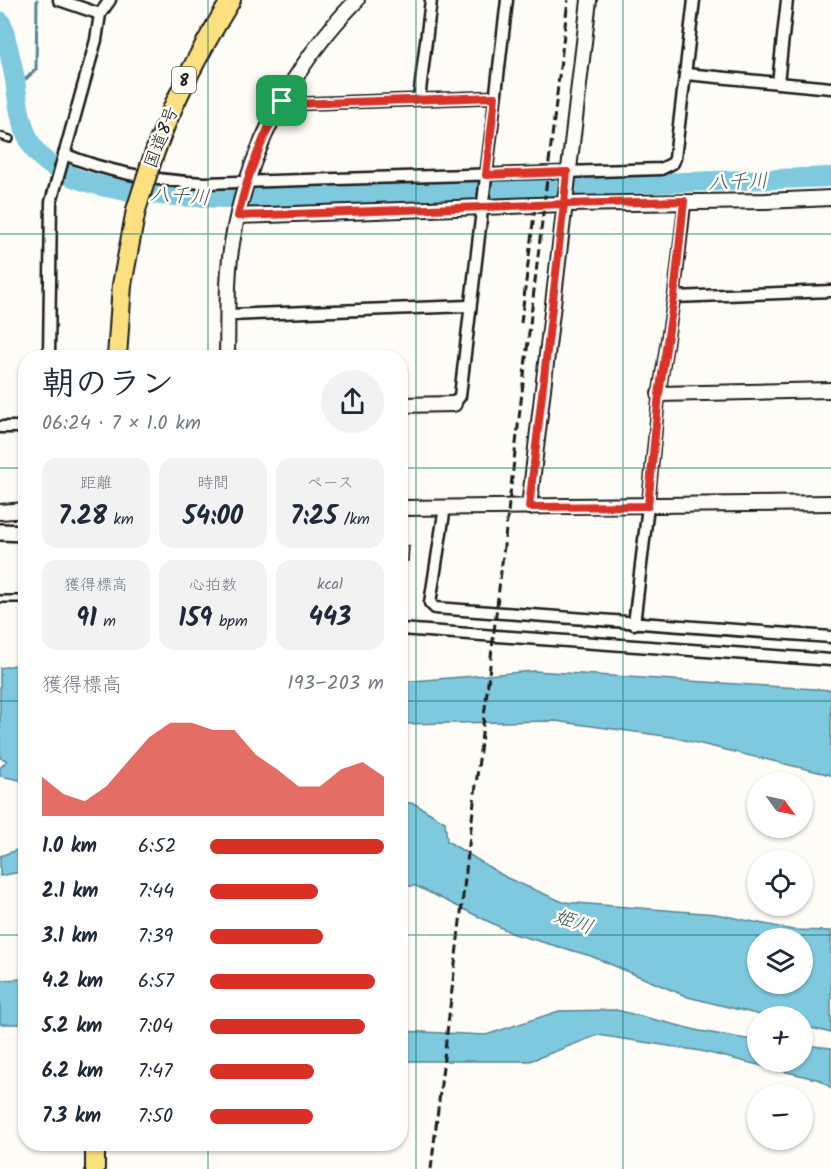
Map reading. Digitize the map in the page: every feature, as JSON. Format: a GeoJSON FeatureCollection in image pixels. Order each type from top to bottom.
{"type":"FeatureCollection","features":[{"type":"Feature","properties":{"kind":"highway","name":"国道8号"},"geometry":{"type":"LineString","coordinates":[[117,350],[122,285],[136,210],[150,166],[179,91],[231,0]]}},
{"type":"Feature","properties":{"kind":"highway"},"geometry":{"type":"LineString","coordinates":[[95,1151],[95,1169]]}},
{"type":"Feature","properties":{"kind":"main road"},"geometry":{"type":"LineString","coordinates":[[0,532],[18,533]]}},
{"type":"Feature","properties":{"kind":"street"},"geometry":{"type":"LineString","coordinates":[[59,0],[100,14]]}},
{"type":"Feature","properties":{"kind":"street"},"geometry":{"type":"LineString","coordinates":[[49,350],[50,214],[55,183],[96,40],[100,14],[110,0]]}},
{"type":"Feature","properties":{"kind":"street"},"geometry":{"type":"LineString","coordinates":[[227,350],[230,264],[246,182],[265,134],[282,101],[326,33],[357,0]]}},
{"type":"Feature","properties":{"kind":"street"},"geometry":{"type":"LineString","coordinates":[[419,99],[431,0]]}},
{"type":"Feature","properties":{"kind":"street"},"geometry":{"type":"LineString","coordinates":[[408,405],[454,404],[460,396],[507,0]]}},
{"type":"Feature","properties":{"kind":"street"},"geometry":{"type":"LineString","coordinates":[[529,507],[589,0]]}},
{"type":"Feature","properties":{"kind":"street"},"geometry":{"type":"LineString","coordinates":[[64,154],[116,172],[160,180],[197,182],[661,169],[673,163],[694,0]]}},
{"type":"Feature","properties":{"kind":"street"},"geometry":{"type":"LineString","coordinates":[[777,83],[787,0]]}},
{"type":"Feature","properties":{"kind":"street"},"geometry":{"type":"LineString","coordinates":[[686,74],[831,88]]}},
{"type":"Feature","properties":{"kind":"street"},"geometry":{"type":"LineString","coordinates":[[282,101],[294,104],[495,97]]}},
{"type":"Feature","properties":{"kind":"street"},"geometry":{"type":"LineString","coordinates":[[238,216],[564,204],[831,198]]}},
{"type":"Feature","properties":{"kind":"street"},"geometry":{"type":"LineString","coordinates":[[634,624],[659,394],[674,297],[684,201]]}},
{"type":"Feature","properties":{"kind":"street"},"geometry":{"type":"LineString","coordinates":[[674,297],[831,291]]}},
{"type":"Feature","properties":{"kind":"street"},"geometry":{"type":"LineString","coordinates":[[228,315],[470,306]]}},
{"type":"Feature","properties":{"kind":"street"},"geometry":{"type":"LineString","coordinates":[[659,394],[831,390]]}},
{"type":"Feature","properties":{"kind":"street"},"geometry":{"type":"LineString","coordinates":[[0,427],[18,427]]}},
{"type":"Feature","properties":{"kind":"street"},"geometry":{"type":"LineString","coordinates":[[408,508],[831,503]]}},
{"type":"Feature","properties":{"kind":"street"},"geometry":{"type":"LineString","coordinates":[[445,507],[430,603],[435,608],[831,637]]}},
{"type":"Feature","properties":{"kind":"street"},"geometry":{"type":"LineString","coordinates":[[0,512],[18,511]]}},
{"type":"Feature","properties":{"kind":"street"},"geometry":{"type":"LineString","coordinates":[[408,630],[831,660]]}},
{"type":"Feature","properties":{"kind":"lane"},"geometry":{"type":"LineString","coordinates":[[0,136],[10,139]]}},
{"type":"Feature","properties":{"kind":"lane"},"geometry":{"type":"LineString","coordinates":[[0,599],[18,599]]}},
{"type":"Feature","properties":{"kind":"water"},"geometry":{"type":"Polygon","coordinates":[[[18,665],[18,780],[0,776],[0,768],[7,760],[0,758],[0,668],[18,665]]]}},
{"type":"Feature","properties":{"kind":"water"},"geometry":{"type":"Polygon","coordinates":[[[534,671],[831,690],[831,775],[672,737],[555,721],[408,724],[408,681],[534,671]]]}},
{"type":"Feature","properties":{"kind":"water","name":"姫川"},"geometry":{"type":"Polygon","coordinates":[[[408,803],[415,804],[445,822],[447,841],[507,878],[563,902],[716,914],[783,928],[747,928],[747,994],[813,994],[813,931],[831,931],[831,1033],[813,1028],[813,1006],[747,1006],[747,1012],[688,997],[591,956],[514,934],[416,886],[408,886],[408,803]]]}},
{"type":"Feature","properties":{"kind":"water"},"geometry":{"type":"Polygon","coordinates":[[[18,850],[18,872],[0,876],[0,856],[18,850]]]}},
{"type":"Feature","properties":{"kind":"water"},"geometry":{"type":"Polygon","coordinates":[[[18,979],[18,1024],[0,1024],[0,980],[18,979]]]}},
{"type":"Feature","properties":{"kind":"water"},"geometry":{"type":"Polygon","coordinates":[[[616,1010],[700,1031],[747,1039],[747,1062],[701,1051],[598,1035],[530,1061],[408,1061],[408,1031],[486,1035],[559,1011],[616,1010]]]}},
{"type":"Feature","properties":{"kind":"water"},"geometry":{"type":"Polygon","coordinates":[[[813,1046],[831,1048],[831,1088],[820,1080],[787,1072],[813,1072],[813,1046]]]}},
{"type":"Feature","properties":{"kind":"waterway"},"geometry":{"type":"LineString","coordinates":[[14,79],[26,79],[36,69],[37,0]]}},
{"type":"Feature","properties":{"kind":"waterway","name":"八千川"},"geometry":{"type":"LineString","coordinates":[[0,21],[12,67],[18,104],[30,142],[44,160],[65,173],[91,183],[120,190],[230,198],[831,177]]}},
{"type":"Feature","properties":{"kind":"railway"},"geometry":{"type":"LineString","coordinates":[[431,1169],[568,0]]}},
{"type":"Feature","properties":{"kind":"railway"},"geometry":{"type":"LineString","coordinates":[[521,323],[535,206]]}},
{"type":"Feature","properties":{"kind":"route"},"geometry":{"type":"LineString","coordinates":[[282,101],[261,142],[246,182],[238,216],[564,204],[529,507],[648,506],[659,394],[674,297],[684,201],[564,204],[567,172],[486,175],[495,97],[294,104],[282,101]]}}]}
